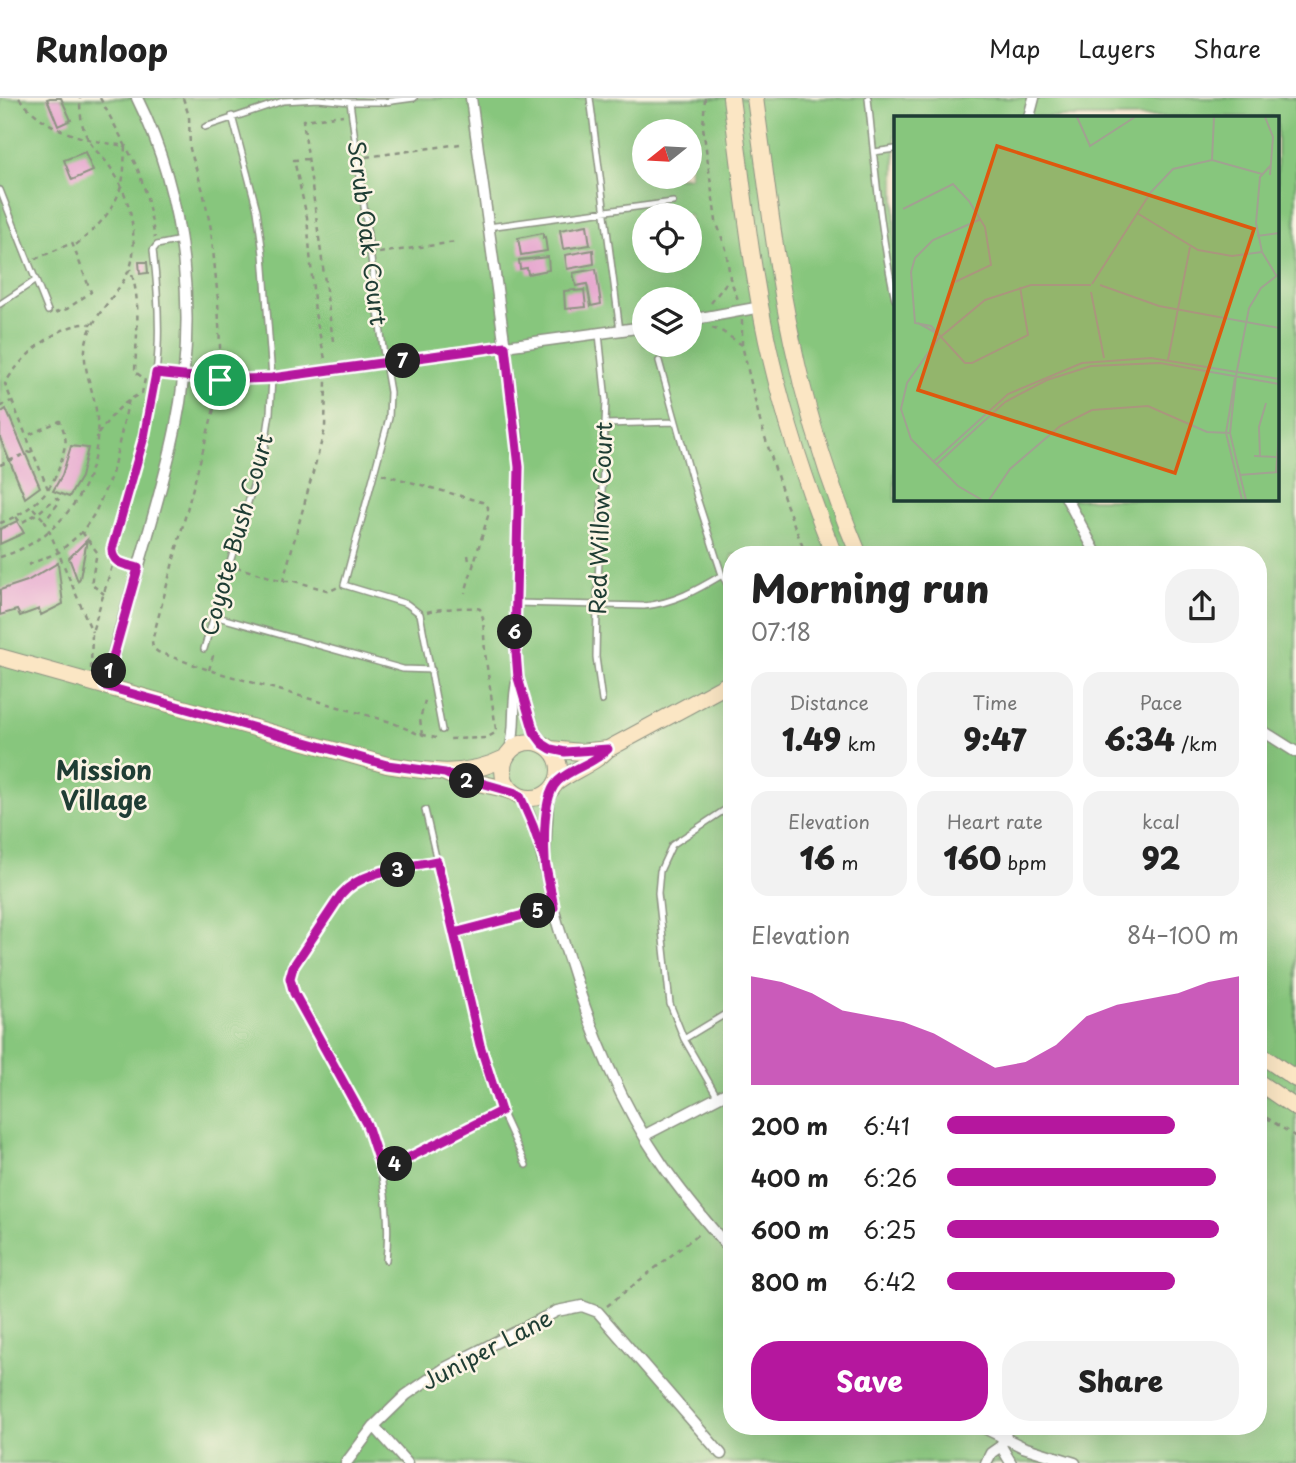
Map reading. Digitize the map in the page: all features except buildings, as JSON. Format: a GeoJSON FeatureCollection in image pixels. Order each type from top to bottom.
{"type":"FeatureCollection","features":[{"type":"Feature","properties":{"kind":"street"},"geometry":{"type":"LineString","coordinates":[[105,686],[175,430],[184,377],[187,334],[186,285],[181,240],[162,159],[137,98]]}},
{"type":"Feature","properties":{"kind":"street"},"geometry":{"type":"LineString","coordinates":[[471,98],[519,467],[516,603],[518,678],[534,732],[559,765],[548,802],[545,861]]}},
{"type":"Feature","properties":{"kind":"street"},"geometry":{"type":"LineString","coordinates":[[731,98],[761,307],[793,444],[831,546]]}},
{"type":"Feature","properties":{"kind":"street"},"geometry":{"type":"LineString","coordinates":[[755,98],[780,281],[791,340],[820,448],[856,546]]}},
{"type":"Feature","properties":{"kind":"street"},"geometry":{"type":"LineString","coordinates":[[1029,116],[1034,98]]}},
{"type":"Feature","properties":{"kind":"street"},"geometry":{"type":"LineString","coordinates":[[702,318],[761,307]]}},
{"type":"Feature","properties":{"kind":"street"},"geometry":{"type":"LineString","coordinates":[[184,377],[220,380],[272,378],[632,329]]}},
{"type":"Feature","properties":{"kind":"street"},"geometry":{"type":"LineString","coordinates":[[1068,500],[1092,546]]}},
{"type":"Feature","properties":{"kind":"street"},"geometry":{"type":"LineString","coordinates":[[0,657],[387,765],[445,773],[478,769],[525,741],[572,752],[608,749]]}},
{"type":"Feature","properties":{"kind":"street"},"geometry":{"type":"LineString","coordinates":[[518,678],[513,696],[514,737],[507,754],[503,776],[528,810],[545,861],[554,907],[573,974],[593,1030],[618,1084],[661,1163],[723,1242]]}},
{"type":"Feature","properties":{"kind":"street"},"geometry":{"type":"LineString","coordinates":[[445,773],[459,780],[478,782],[536,798],[570,772],[598,759],[608,749],[723,687]]}},
{"type":"Feature","properties":{"kind":"street"},"geometry":{"type":"LineString","coordinates":[[1267,734],[1296,752]]}},
{"type":"Feature","properties":{"kind":"street"},"geometry":{"type":"LineString","coordinates":[[1267,1059],[1296,1079]]}},
{"type":"Feature","properties":{"kind":"street"},"geometry":{"type":"LineString","coordinates":[[1267,1088],[1296,1108]]}},
{"type":"Feature","properties":{"kind":"street"},"geometry":{"type":"LineString","coordinates":[[645,1135],[723,1095]]}},
{"type":"Feature","properties":{"kind":"street","name":"Juniper Lane"},"geometry":{"type":"LineString","coordinates":[[346,1463],[374,1426],[406,1395],[445,1367],[556,1311],[582,1306],[598,1312]]}},
{"type":"Feature","properties":{"kind":"street"},"geometry":{"type":"LineString","coordinates":[[598,1312],[721,1454]]}},
{"type":"Feature","properties":{"kind":"street"},"geometry":{"type":"LineString","coordinates":[[374,1426],[407,1463]]}},
{"type":"Feature","properties":{"kind":"street"},"geometry":{"type":"LineString","coordinates":[[986,1463],[1004,1437]]}},
{"type":"Feature","properties":{"kind":"street"},"geometry":{"type":"LineString","coordinates":[[1004,1437],[1011,1463]]}},
{"type":"Feature","properties":{"kind":"street"},"geometry":{"type":"LineString","coordinates":[[1004,1437],[1023,1447],[1075,1463]]}},
{"type":"Feature","properties":{"kind":"lane"},"geometry":{"type":"LineString","coordinates":[[205,127],[283,101],[317,99],[350,102],[414,98]]}},
{"type":"Feature","properties":{"kind":"lane"},"geometry":{"type":"LineString","coordinates":[[590,98],[620,331]]}},
{"type":"Feature","properties":{"kind":"lane"},"geometry":{"type":"LineString","coordinates":[[868,98],[887,263],[894,294]]}},
{"type":"Feature","properties":{"kind":"lane","name":"Scrub Oak Court"},"geometry":{"type":"LineString","coordinates":[[344,584],[389,418],[390,392],[350,102]]}},
{"type":"Feature","properties":{"kind":"lane","name":"Coyote Bush Court"},"geometry":{"type":"LineString","coordinates":[[204,649],[265,446],[271,413],[272,378],[263,254],[257,210],[232,117]]}},
{"type":"Feature","properties":{"kind":"lane"},"geometry":{"type":"LineString","coordinates":[[874,152],[894,149]]}},
{"type":"Feature","properties":{"kind":"lane"},"geometry":{"type":"LineString","coordinates":[[0,190],[48,311]]}},
{"type":"Feature","properties":{"kind":"lane"},"geometry":{"type":"LineString","coordinates":[[488,227],[673,202]]}},
{"type":"Feature","properties":{"kind":"lane"},"geometry":{"type":"LineString","coordinates":[[138,568],[114,560],[112,549],[144,437],[156,373],[159,323],[153,250],[157,245],[181,240]]}},
{"type":"Feature","properties":{"kind":"lane"},"geometry":{"type":"LineString","coordinates":[[887,263],[894,261]]}},
{"type":"Feature","properties":{"kind":"lane"},"geometry":{"type":"LineString","coordinates":[[0,304],[36,280]]}},
{"type":"Feature","properties":{"kind":"lane","name":"Red Willow Court"},"geometry":{"type":"LineString","coordinates":[[599,334],[606,424],[596,657],[602,701]]}},
{"type":"Feature","properties":{"kind":"lane"},"geometry":{"type":"LineString","coordinates":[[516,603],[644,606],[665,604],[695,592],[723,575],[674,422],[659,361]]}},
{"type":"Feature","properties":{"kind":"lane"},"geometry":{"type":"LineString","coordinates":[[156,373],[184,377]]}},
{"type":"Feature","properties":{"kind":"lane"},"geometry":{"type":"LineString","coordinates":[[606,424],[674,422]]}},
{"type":"Feature","properties":{"kind":"lane"},"geometry":{"type":"LineString","coordinates":[[344,584],[407,604],[420,614],[442,730]]}},
{"type":"Feature","properties":{"kind":"lane"},"geometry":{"type":"LineString","coordinates":[[214,616],[403,669],[432,670]]}},
{"type":"Feature","properties":{"kind":"lane"},"geometry":{"type":"LineString","coordinates":[[425,810],[480,1045],[501,1111],[526,1165]]}},
{"type":"Feature","properties":{"kind":"lane"},"geometry":{"type":"LineString","coordinates":[[718,1098],[684,1040],[670,1004],[658,894],[660,872],[672,845],[723,811]]}},
{"type":"Feature","properties":{"kind":"lane"},"geometry":{"type":"LineString","coordinates":[[386,1260],[388,1210],[382,1171],[367,1125],[294,993],[290,978],[293,967],[349,885],[369,876],[437,861]]}},
{"type":"Feature","properties":{"kind":"lane"},"geometry":{"type":"LineString","coordinates":[[454,933],[554,907]]}},
{"type":"Feature","properties":{"kind":"lane"},"geometry":{"type":"LineString","coordinates":[[684,1040],[723,1016]]}},
{"type":"Feature","properties":{"kind":"lane"},"geometry":{"type":"LineString","coordinates":[[382,1171],[501,1111]]}},
{"type":"Feature","properties":{"kind":"path"},"geometry":{"type":"LineString","coordinates":[[19,98],[34,114],[55,128],[89,141],[125,146]]}},
{"type":"Feature","properties":{"kind":"path"},"geometry":{"type":"LineString","coordinates":[[80,98],[80,114],[89,141],[108,163],[121,185],[132,226],[130,269],[135,282],[135,372],[145,379],[142,393],[116,409],[98,433]]}},
{"type":"Feature","properties":{"kind":"path"},"geometry":{"type":"LineString","coordinates":[[100,98],[137,167],[146,193],[157,245]]}},
{"type":"Feature","properties":{"kind":"path"},"geometry":{"type":"LineString","coordinates":[[183,98],[189,116],[190,149],[211,229],[220,323],[220,380],[152,641],[153,648],[209,670],[391,722],[422,735],[450,740],[486,738],[495,733],[497,724],[485,653],[484,618],[480,609],[439,609],[420,614]]}},
{"type":"Feature","properties":{"kind":"path"},"geometry":{"type":"LineString","coordinates":[[705,98],[702,122],[717,227],[726,249],[730,278],[738,298]]}},
{"type":"Feature","properties":{"kind":"path"},"geometry":{"type":"LineString","coordinates":[[332,341],[303,120],[352,114]]}},
{"type":"Feature","properties":{"kind":"path"},"geometry":{"type":"LineString","coordinates":[[357,158],[460,144]]}},
{"type":"Feature","properties":{"kind":"path"},"geometry":{"type":"LineString","coordinates":[[73,247],[96,228],[112,206],[121,185],[125,146]]}},
{"type":"Feature","properties":{"kind":"path"},"geometry":{"type":"LineString","coordinates":[[370,255],[456,242]]}},
{"type":"Feature","properties":{"kind":"path"},"geometry":{"type":"LineString","coordinates":[[29,261],[72,243],[91,292],[66,309],[50,315],[48,311]]}},
{"type":"Feature","properties":{"kind":"path"},"geometry":{"type":"LineString","coordinates":[[0,557],[51,531],[80,497],[93,466],[98,433],[94,400],[85,368],[86,344],[92,324],[130,269]]}},
{"type":"Feature","properties":{"kind":"path"},"geometry":{"type":"LineString","coordinates":[[715,299],[730,278]]}},
{"type":"Feature","properties":{"kind":"path"},"geometry":{"type":"LineString","coordinates":[[48,489],[5,384],[32,351],[62,331],[78,325],[92,324]]}},
{"type":"Feature","properties":{"kind":"path"},"geometry":{"type":"LineString","coordinates":[[743,325],[742,345],[769,450],[803,546]]}},
{"type":"Feature","properties":{"kind":"path"},"geometry":{"type":"LineString","coordinates":[[723,332],[742,345]]}},
{"type":"Feature","properties":{"kind":"path"},"geometry":{"type":"LineString","coordinates":[[28,565],[59,552],[82,532],[95,513],[107,490],[124,429],[129,399]]}},
{"type":"Feature","properties":{"kind":"path"},"geometry":{"type":"LineString","coordinates":[[0,407],[11,401]]}},
{"type":"Feature","properties":{"kind":"path"},"geometry":{"type":"LineString","coordinates":[[0,523],[33,507],[59,470],[66,439],[60,421],[26,436]]}},
{"type":"Feature","properties":{"kind":"path"},"geometry":{"type":"LineString","coordinates":[[0,464],[32,452]]}},
{"type":"Feature","properties":{"kind":"path"},"geometry":{"type":"LineString","coordinates":[[375,472],[485,504],[488,516],[465,593]]}},
{"type":"Feature","properties":{"kind":"path"},"geometry":{"type":"LineString","coordinates":[[16,517],[21,523],[57,498],[60,501],[45,521]]}},
{"type":"Feature","properties":{"kind":"path"},"geometry":{"type":"LineString","coordinates":[[33,507],[51,531],[92,632]]}},
{"type":"Feature","properties":{"kind":"path"},"geometry":{"type":"LineString","coordinates":[[82,532],[97,552],[91,584],[104,594]]}},
{"type":"Feature","properties":{"kind":"path"},"geometry":{"type":"LineString","coordinates":[[468,555],[469,561],[474,563]]}},
{"type":"Feature","properties":{"kind":"path"},"geometry":{"type":"LineString","coordinates":[[91,671],[92,632],[114,560]]}},
{"type":"Feature","properties":{"kind":"path"},"geometry":{"type":"LineString","coordinates":[[229,565],[282,581],[294,581],[330,591],[344,584]]}},
{"type":"Feature","properties":{"kind":"path"},"geometry":{"type":"LineString","coordinates":[[204,649],[213,656],[209,670]]}},
{"type":"Feature","properties":{"kind":"path"},"geometry":{"type":"LineString","coordinates":[[422,735],[420,719],[427,695]]}},
{"type":"Feature","properties":{"kind":"path"},"geometry":{"type":"LineString","coordinates":[[1267,1118],[1296,1137]]}},
{"type":"Feature","properties":{"kind":"path"},"geometry":{"type":"LineString","coordinates":[[598,1312],[709,1226]]}},
{"type":"Feature","properties":{"kind":"green space"},"geometry":{"type":"Polygon","coordinates":[[[0,98],[1296,98],[1296,1463],[0,1463],[0,98]]]}},
{"type":"Feature","properties":{"kind":"district","name":"Mission Village"},"geometry":{"type":"Point","coordinates":[104,786]}},
{"type":"Feature","properties":{"kind":"route"},"geometry":{"type":"LineString","coordinates":[[220,380],[156,373],[144,437],[112,549],[116,562],[138,568],[105,686],[387,765],[445,773],[459,780],[497,786],[513,792],[520,796],[528,810],[545,861],[554,907],[454,933],[437,861],[358,880],[349,885],[341,895],[293,967],[290,978],[294,993],[349,1088],[367,1125],[382,1171],[501,1111],[480,1045],[454,933],[554,907],[545,861],[551,790],[570,772],[598,759],[608,749],[565,752],[543,744],[534,732],[518,678],[515,639],[519,467],[505,346],[272,378],[220,380]]}}]}
